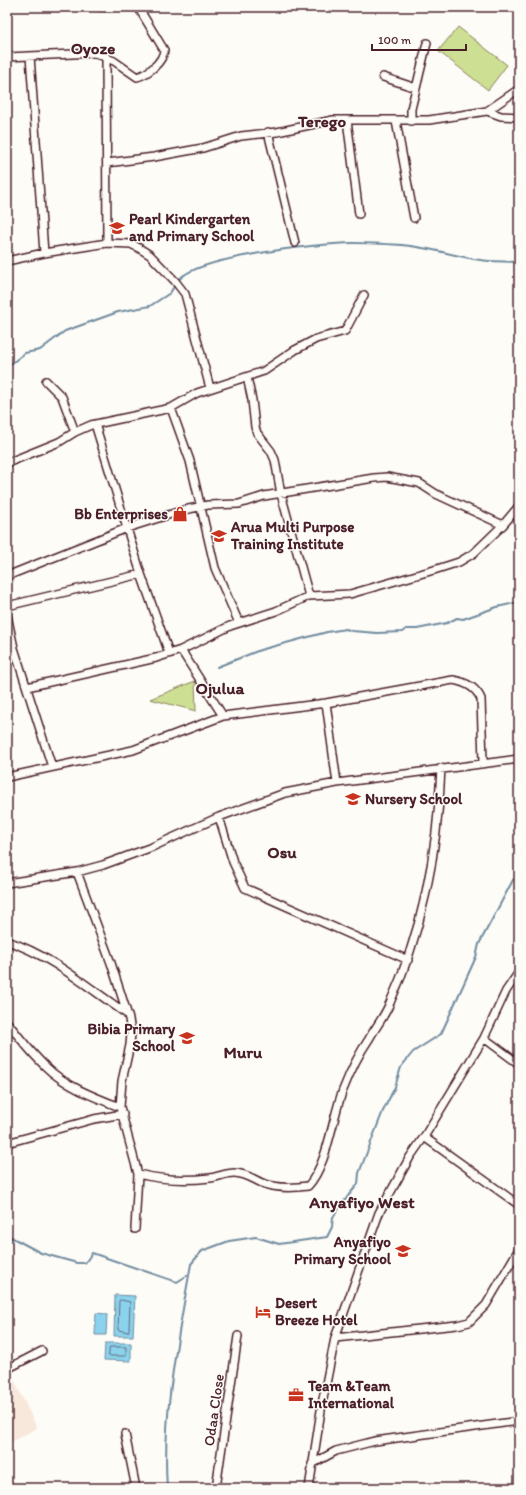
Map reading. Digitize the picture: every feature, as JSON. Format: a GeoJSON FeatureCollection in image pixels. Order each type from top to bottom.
{"type":"FeatureCollection","features":[{"type":"Feature","properties":{"kind":"street"},"geometry":{"type":"LineString","coordinates":[[100,7],[107,7]]}},
{"type":"Feature","properties":{"kind":"street"},"geometry":{"type":"LineString","coordinates":[[7,57],[85,52],[95,53],[106,57],[137,77],[143,75],[157,64],[164,54],[162,47],[138,7]]}},
{"type":"Feature","properties":{"kind":"street"},"geometry":{"type":"LineString","coordinates":[[411,120],[411,109],[427,43]]}},
{"type":"Feature","properties":{"kind":"street"},"geometry":{"type":"LineString","coordinates":[[30,56],[44,253]]}},
{"type":"Feature","properties":{"kind":"street"},"geometry":{"type":"LineString","coordinates":[[106,57],[107,243]]}},
{"type":"Feature","properties":{"kind":"street"},"geometry":{"type":"LineString","coordinates":[[383,77],[416,88]]}},
{"type":"Feature","properties":{"kind":"street"},"geometry":{"type":"LineString","coordinates":[[487,112],[519,89]]}},
{"type":"Feature","properties":{"kind":"street"},"geometry":{"type":"LineString","coordinates":[[106,163],[154,157],[204,148],[241,136],[333,120],[396,121],[448,118],[487,112],[501,116],[519,116]]}},
{"type":"Feature","properties":{"kind":"street"},"geometry":{"type":"LineString","coordinates":[[347,120],[359,214]]}},
{"type":"Feature","properties":{"kind":"street"},"geometry":{"type":"LineString","coordinates":[[396,121],[414,218]]}},
{"type":"Feature","properties":{"kind":"street"},"geometry":{"type":"LineString","coordinates":[[268,132],[295,243]]}},
{"type":"Feature","properties":{"kind":"street"},"geometry":{"type":"LineString","coordinates":[[7,261],[44,253],[107,243],[131,244],[139,248],[150,255],[185,294],[210,388]]}},
{"type":"Feature","properties":{"kind":"street"},"geometry":{"type":"LineString","coordinates":[[7,463],[60,442],[75,432],[95,424],[171,408],[197,393],[264,371],[295,350],[316,339],[345,331],[364,295]]}},
{"type":"Feature","properties":{"kind":"street"},"geometry":{"type":"LineString","coordinates":[[247,377],[252,400],[255,427],[257,433],[276,460],[281,494],[309,596]]}},
{"type":"Feature","properties":{"kind":"street"},"geometry":{"type":"LineString","coordinates":[[46,381],[60,393],[75,432]]}},
{"type":"Feature","properties":{"kind":"street"},"geometry":{"type":"LineString","coordinates":[[171,408],[190,461],[215,568],[239,623]]}},
{"type":"Feature","properties":{"kind":"street"},"geometry":{"type":"LineString","coordinates":[[95,424],[141,574],[169,652]]}},
{"type":"Feature","properties":{"kind":"street"},"geometry":{"type":"LineString","coordinates":[[7,576],[127,528],[184,510],[201,506],[239,504],[264,496],[374,478],[387,477],[419,483],[436,494],[503,525]]}},
{"type":"Feature","properties":{"kind":"street"},"geometry":{"type":"LineString","coordinates":[[26,687],[140,663],[169,652],[181,650],[219,630],[276,611],[309,596],[350,594],[459,562],[474,553],[503,525],[519,506]]}},
{"type":"Feature","properties":{"kind":"street"},"geometry":{"type":"LineString","coordinates":[[7,606],[141,574]]}},
{"type":"Feature","properties":{"kind":"street"},"geometry":{"type":"LineString","coordinates":[[7,615],[14,648],[52,768]]}},
{"type":"Feature","properties":{"kind":"street"},"geometry":{"type":"LineString","coordinates":[[181,650],[223,716]]}},
{"type":"Feature","properties":{"kind":"street"},"geometry":{"type":"LineString","coordinates":[[7,777],[133,750],[223,716],[326,702],[445,680],[462,681],[474,689],[480,699],[483,762]]}},
{"type":"Feature","properties":{"kind":"street"},"geometry":{"type":"LineString","coordinates":[[326,702],[337,782]]}},
{"type":"Feature","properties":{"kind":"street"},"geometry":{"type":"LineString","coordinates":[[7,883],[77,872],[103,865],[152,847],[219,817],[285,793],[337,782],[519,758]]}},
{"type":"Feature","properties":{"kind":"street"},"geometry":{"type":"LineString","coordinates":[[138,1174],[176,1181],[213,1178],[234,1173],[248,1176],[264,1184],[286,1188],[308,1186],[313,1181],[324,1154],[347,1080],[361,1052],[388,1007],[408,960],[421,914],[438,824],[441,768]]}},
{"type":"Feature","properties":{"kind":"street"},"geometry":{"type":"LineString","coordinates":[[219,817],[233,862],[245,888],[408,960]]}},
{"type":"Feature","properties":{"kind":"street"},"geometry":{"type":"LineString","coordinates":[[77,872],[109,957],[127,1014],[131,1033],[122,1081],[121,1111],[138,1174],[135,1229]]}},
{"type":"Feature","properties":{"kind":"street"},"geometry":{"type":"LineString","coordinates":[[7,941],[21,946],[61,968],[127,1014]]}},
{"type":"Feature","properties":{"kind":"street"},"geometry":{"type":"LineString","coordinates":[[310,1488],[312,1464],[322,1404],[335,1338],[378,1213],[410,1157],[424,1137],[484,1038],[506,991],[519,972]]}},
{"type":"Feature","properties":{"kind":"street"},"geometry":{"type":"LineString","coordinates":[[7,1022],[37,1058],[54,1074],[121,1111]]}},
{"type":"Feature","properties":{"kind":"street"},"geometry":{"type":"LineString","coordinates":[[484,1038],[519,1064]]}},
{"type":"Feature","properties":{"kind":"street"},"geometry":{"type":"LineString","coordinates":[[7,1143],[94,1120],[121,1111]]}},
{"type":"Feature","properties":{"kind":"street"},"geometry":{"type":"LineString","coordinates":[[424,1137],[519,1205]]}},
{"type":"Feature","properties":{"kind":"street"},"geometry":{"type":"LineString","coordinates":[[335,1338],[457,1326],[469,1322],[486,1305],[519,1249]]}},
{"type":"Feature","properties":{"kind":"street","name":"Odaa Close"},"geometry":{"type":"LineString","coordinates":[[216,1488],[238,1336]]}},
{"type":"Feature","properties":{"kind":"street"},"geometry":{"type":"LineString","coordinates":[[7,1369],[42,1351]]}},
{"type":"Feature","properties":{"kind":"street"},"geometry":{"type":"LineString","coordinates":[[312,1464],[336,1450],[375,1441],[519,1422]]}},
{"type":"Feature","properties":{"kind":"street"},"geometry":{"type":"LineString","coordinates":[[125,1434],[136,1488]]}},
{"type":"Feature","properties":{"kind":"shaded area"},"geometry":{"type":"Polygon","coordinates":[[[7,1365],[37,1428],[7,1444],[7,1365]]]}},
{"type":"Feature","properties":{"kind":"green space"},"geometry":{"type":"Polygon","coordinates":[[[458,27],[507,65],[488,90],[438,51],[458,27]]]}},
{"type":"Feature","properties":{"kind":"green space"},"geometry":{"type":"Polygon","coordinates":[[[195,681],[196,711],[150,699],[195,681]]]}},
{"type":"Feature","properties":{"kind":"water"},"geometry":{"type":"Polygon","coordinates":[[[115,1295],[135,1296],[133,1336],[114,1336],[115,1295]]]}},
{"type":"Feature","properties":{"kind":"water"},"geometry":{"type":"Polygon","coordinates":[[[96,1313],[107,1314],[106,1335],[95,1335],[96,1313]]]}},
{"type":"Feature","properties":{"kind":"water"},"geometry":{"type":"Polygon","coordinates":[[[105,1343],[131,1343],[131,1361],[104,1360],[105,1343]]]}},
{"type":"Feature","properties":{"kind":"waterway"},"geometry":{"type":"LineString","coordinates":[[178,281],[189,272],[232,258],[289,249],[353,243],[402,245],[480,260],[519,262]]}},
{"type":"Feature","properties":{"kind":"waterway"},"geometry":{"type":"LineString","coordinates":[[7,367],[25,353],[40,350],[65,331],[118,312],[150,306],[170,293],[175,285]]}},
{"type":"Feature","properties":{"kind":"waterway"},"geometry":{"type":"LineString","coordinates":[[217,667],[260,650],[327,632],[346,629],[352,631],[377,633],[402,632],[406,629],[417,629],[447,623],[457,618],[463,619],[497,607],[519,602]]}},
{"type":"Feature","properties":{"kind":"waterway"},"geometry":{"type":"LineString","coordinates":[[167,1488],[166,1460],[169,1404],[176,1348],[191,1264],[202,1251],[229,1241],[256,1237],[279,1244],[327,1237],[332,1227],[333,1217],[358,1184],[359,1173],[383,1111],[395,1087],[401,1067],[413,1052],[441,1034],[476,957],[479,944],[513,880],[519,875]]}},
{"type":"Feature","properties":{"kind":"waterway"},"geometry":{"type":"LineString","coordinates":[[7,1235],[41,1253],[77,1263],[85,1263],[92,1253],[177,1282],[188,1275]]}},
{"type":"Feature","properties":{"kind":"place","name":"Pearl Kindergarten and Primary School"},"geometry":{"type":"Point","coordinates":[117,228]}},
{"type":"Feature","properties":{"kind":"place","name":"Bb Enterprises"},"geometry":{"type":"Point","coordinates":[180,514]}},
{"type":"Feature","properties":{"kind":"place","name":"Arua Multi Purpose Training Institute"},"geometry":{"type":"Point","coordinates":[219,536]}},
{"type":"Feature","properties":{"kind":"place","name":"Nursery School"},"geometry":{"type":"Point","coordinates":[353,799]}},
{"type":"Feature","properties":{"kind":"place","name":"Bibia Primary School"},"geometry":{"type":"Point","coordinates":[187,1038]}},
{"type":"Feature","properties":{"kind":"place","name":"Anyafiyo Primary School"},"geometry":{"type":"Point","coordinates":[403,1251]}},
{"type":"Feature","properties":{"kind":"place","name":"Desert Breeze Hotel"},"geometry":{"type":"Point","coordinates":[263,1312]}},
{"type":"Feature","properties":{"kind":"place","name":"Team &Team International"},"geometry":{"type":"Point","coordinates":[296,1395]}},
{"type":"Feature","properties":{"kind":"district","name":"Oyoze"},"geometry":{"type":"Point","coordinates":[93,48]}},
{"type":"Feature","properties":{"kind":"district","name":"Terego"},"geometry":{"type":"Point","coordinates":[322,121]}},
{"type":"Feature","properties":{"kind":"district","name":"Ojulua"},"geometry":{"type":"Point","coordinates":[220,688]}},
{"type":"Feature","properties":{"kind":"district","name":"Osu"},"geometry":{"type":"Point","coordinates":[282,852]}},
{"type":"Feature","properties":{"kind":"district","name":"Muru"},"geometry":{"type":"Point","coordinates":[243,1052]}},
{"type":"Feature","properties":{"kind":"district","name":"Anyafiyo West"},"geometry":{"type":"Point","coordinates":[362,1202]}}]}
